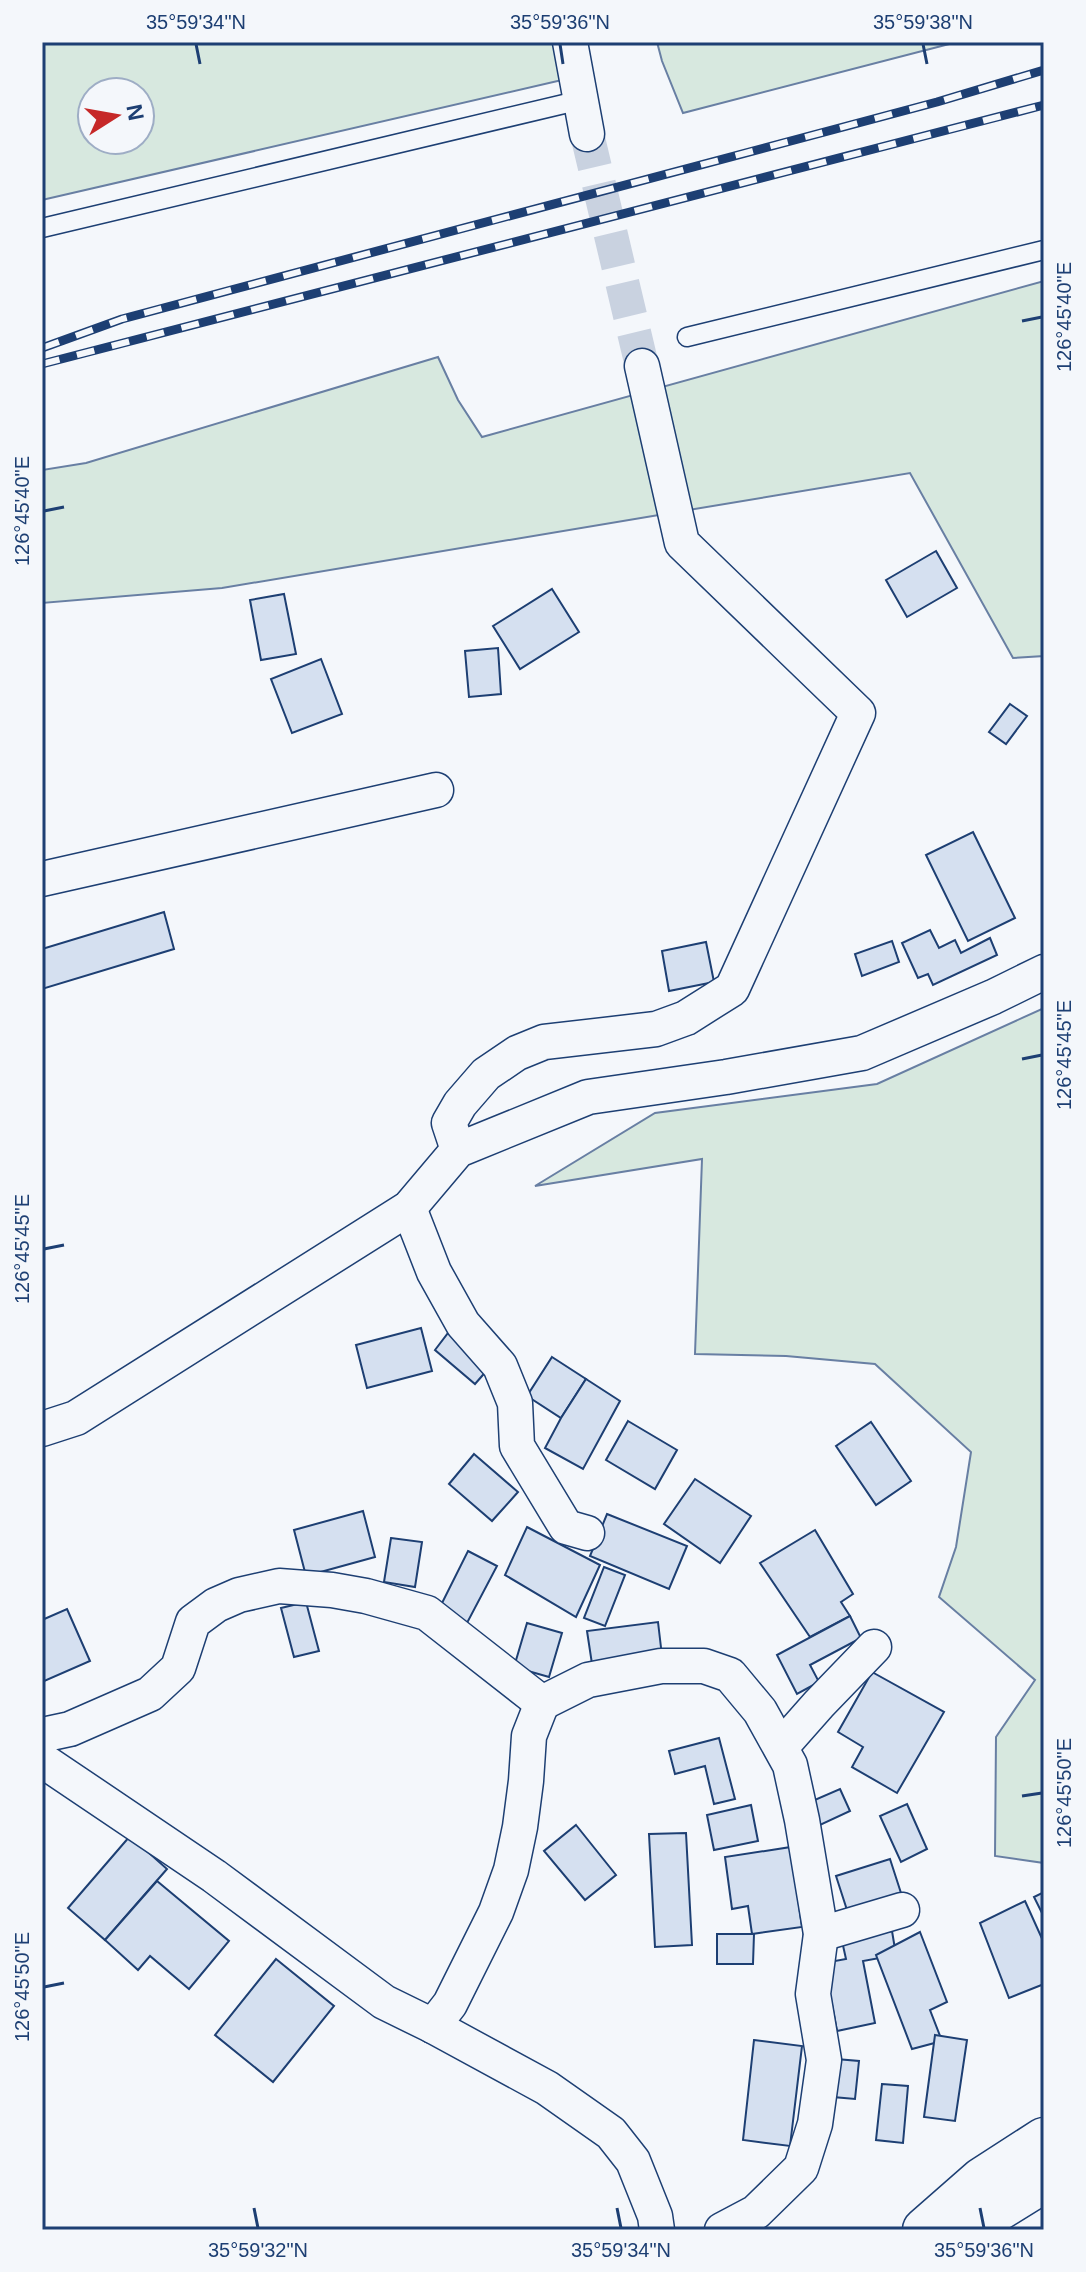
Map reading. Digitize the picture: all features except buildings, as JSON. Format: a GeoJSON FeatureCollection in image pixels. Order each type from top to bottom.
{"type":"FeatureCollection","features":[{"type":"Feature","properties":{"kind":"highway"},"geometry":{"type":"LineString","coordinates":[[925,2230],[982,2180],[1044,2140]]}},
{"type":"Feature","properties":{"kind":"highway"},"geometry":{"type":"LineString","coordinates":[[963,2230],[1044,2180]]}},
{"type":"Feature","properties":{"kind":"street"},"geometry":{"type":"LineString","coordinates":[[570,42],[587,134]]}},
{"type":"Feature","properties":{"kind":"street"},"geometry":{"type":"LineString","coordinates":[[458,1150],[449,1123],[460,1104],[486,1074],[517,1053],[544,1042],[656,1029],[686,1018],[732,989],[858,713],[682,543],[642,366]]}},
{"type":"Feature","properties":{"kind":"street"},"geometry":{"type":"LineString","coordinates":[[42,879],[436,790]]}},
{"type":"Feature","properties":{"kind":"street"},"geometry":{"type":"LineString","coordinates":[[42,1429],[76,1418],[409,1208],[458,1150],[588,1097],[862,1053],[1044,972]]}},
{"type":"Feature","properties":{"kind":"street"},"geometry":{"type":"LineString","coordinates":[[409,1208],[434,1272],[463,1324],[500,1366],[515,1403],[517,1446],[566,1527],[587,1533]]}},
{"type":"Feature","properties":{"kind":"street"},"geometry":{"type":"LineString","coordinates":[[42,1735],[70,1729],[150,1694],[178,1668],[193,1622],[216,1605],[239,1595],[279,1586],[366,1596],[427,1613],[542,1703]]}},
{"type":"Feature","properties":{"kind":"street"},"geometry":{"type":"LineString","coordinates":[[781,1747],[874,1647]]}},
{"type":"Feature","properties":{"kind":"street"},"geometry":{"type":"LineString","coordinates":[[433,2026],[450,2004],[496,1912],[511,1870],[520,1827],[529,1736],[542,1703],[588,1680],[661,1666],[704,1666],[730,1675],[760,1711],[790,1765],[821,1934],[813,1994],[824,2060],[815,2124],[801,2168],[756,2212],[722,2230]]}},
{"type":"Feature","properties":{"kind":"street"},"geometry":{"type":"LineString","coordinates":[[42,1760],[214,1876],[384,2002],[547,2088],[611,2133],[633,2161],[655,2216],[657,2230]]}},
{"type":"Feature","properties":{"kind":"street"},"geometry":{"type":"LineString","coordinates":[[821,1934],[902,1910]]}},
{"type":"Feature","properties":{"kind":"lane"},"geometry":{"type":"LineString","coordinates":[[42,228],[581,100]]}},
{"type":"Feature","properties":{"kind":"lane"},"geometry":{"type":"LineString","coordinates":[[687,337],[1044,250]]}},
{"type":"Feature","properties":{"kind":"shaded area"},"geometry":{"type":"Polygon","coordinates":[[[42,42],[554,42],[562,80],[42,200],[42,42]]]}},
{"type":"Feature","properties":{"kind":"shaded area"},"geometry":{"type":"Polygon","coordinates":[[[657,42],[957,42],[683,113],[657,42]]]}},
{"type":"Feature","properties":{"kind":"shaded area"},"geometry":{"type":"Polygon","coordinates":[[[1044,281],[1044,656],[1013,658],[910,473],[222,588],[42,603],[42,470],[86,463],[438,357],[458,400],[482,437],[1044,281]]]}},
{"type":"Feature","properties":{"kind":"shaded area"},"geometry":{"type":"Polygon","coordinates":[[[1044,1008],[1044,1863],[995,1856],[996,1737],[1035,1680],[939,1597],[956,1547],[971,1452],[875,1364],[786,1356],[695,1354],[702,1159],[535,1186],[655,1113],[877,1084],[1044,1008]]]}},
{"type":"Feature","properties":{"kind":"tunnel"},"geometry":{"type":"LineString","coordinates":[[587,134],[642,366]]}},
{"type":"Feature","properties":{"kind":"railway"},"geometry":{"type":"LineString","coordinates":[[42,348],[122,319],[937,102],[1044,70]]}},
{"type":"Feature","properties":{"kind":"railway"},"geometry":{"type":"LineString","coordinates":[[42,364],[1044,105]]}}]}
